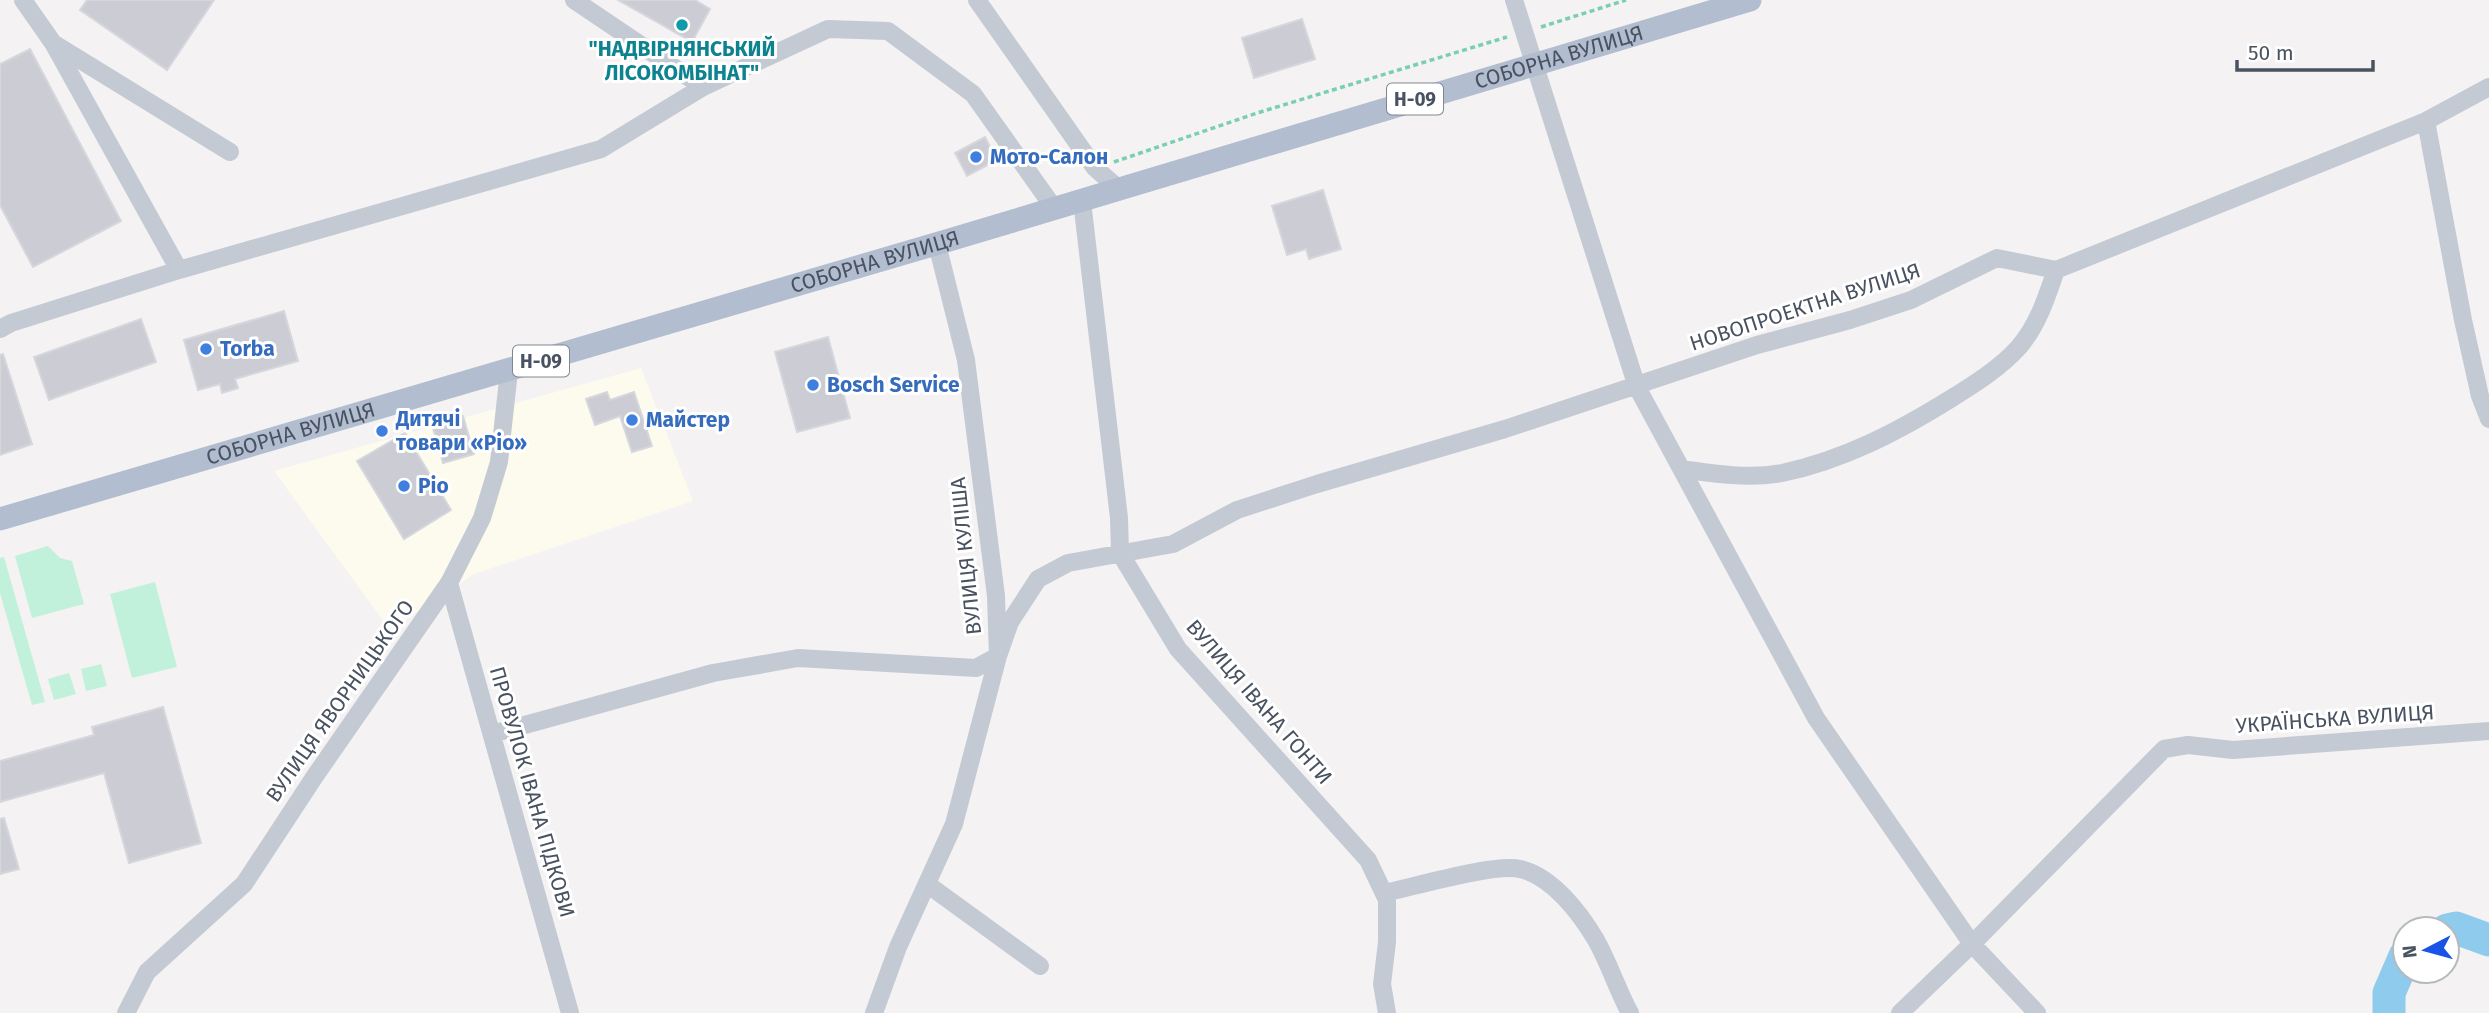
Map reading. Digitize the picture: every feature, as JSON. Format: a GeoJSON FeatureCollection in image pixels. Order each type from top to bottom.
{"type":"FeatureCollection","features":[{"type":"Feature","properties":{"kind":"main road","name":"СОБОРНА ВУЛИЦЯ"},"geometry":{"type":"LineString","coordinates":[[0,519],[1082,201],[1746,0]]}},
{"type":"Feature","properties":{"kind":"street"},"geometry":{"type":"LineString","coordinates":[[23,0],[53,43],[178,270]]}},
{"type":"Feature","properties":{"kind":"street"},"geometry":{"type":"LineString","coordinates":[[574,0],[703,87]]}},
{"type":"Feature","properties":{"kind":"street"},"geometry":{"type":"LineString","coordinates":[[976,0],[1095,168],[1119,189]]}},
{"type":"Feature","properties":{"kind":"street"},"geometry":{"type":"LineString","coordinates":[[1514,0],[1637,387],[1816,718],[1972,944],[2037,1013]]}},
{"type":"Feature","properties":{"kind":"street"},"geometry":{"type":"LineString","coordinates":[[0,329],[11,323],[178,270],[601,149],[703,87],[828,29],[888,31],[973,94],[1054,208]]}},
{"type":"Feature","properties":{"kind":"street"},"geometry":{"type":"LineString","coordinates":[[53,43],[230,152]]}},
{"type":"Feature","properties":{"kind":"street"},"geometry":{"type":"LineString","coordinates":[[1682,470],[1752,476],[1782,473],[1870,444],[1916,421],[1986,377],[2020,346],[2044,306],[2056,270],[2427,121],[2489,87]]}},
{"type":"Feature","properties":{"kind":"street"},"geometry":{"type":"LineString","coordinates":[[2427,121],[2463,320],[2480,396],[2489,419]]}},
{"type":"Feature","properties":{"kind":"street","name":"ВУЛИЦЯ ІВАНА ГОНТИ"},"geometry":{"type":"LineString","coordinates":[[1082,201],[1119,518],[1120,553],[1178,649],[1368,860],[1387,900],[1387,942],[1382,984],[1387,1013]]}},
{"type":"Feature","properties":{"kind":"street","name":"ВУЛИЦЯ КУЛІША"},"geometry":{"type":"LineString","coordinates":[[874,1013],[898,947],[954,824],[998,656],[996,596],[966,360],[937,244]]}},
{"type":"Feature","properties":{"kind":"street","name":"НОВОПРОЕКТНА ВУЛИЦЯ"},"geometry":{"type":"LineString","coordinates":[[998,656],[1010,622],[1038,579],[1068,563],[1173,544],[1237,510],[1637,387],[1757,345],[1911,300],[1997,258],[2056,270]]}},
{"type":"Feature","properties":{"kind":"street","name":"ВУЛИЦЯ ЯВОРНИЦЬКОГО"},"geometry":{"type":"LineString","coordinates":[[126,1013],[148,972],[244,884],[315,776],[449,583],[482,518],[499,462],[509,370]]}},
{"type":"Feature","properties":{"kind":"street","name":"ПРОВУЛОК ІВАНА ПІДКОВИ"},"geometry":{"type":"LineString","coordinates":[[449,583],[570,1013]]}},
{"type":"Feature","properties":{"kind":"street"},"geometry":{"type":"LineString","coordinates":[[492,734],[713,673],[798,658],[976,668],[998,656]]}},
{"type":"Feature","properties":{"kind":"street","name":"УКРАЇНСЬКА ВУЛИЦЯ"},"geometry":{"type":"LineString","coordinates":[[1900,1013],[1972,944],[2164,748],[2188,745],[2233,750],[2489,732]]}},
{"type":"Feature","properties":{"kind":"street"},"geometry":{"type":"LineString","coordinates":[[1384,893],[1495,869],[1518,868],[1538,875],[1567,900],[1596,940],[1630,1013]]}},
{"type":"Feature","properties":{"kind":"street"},"geometry":{"type":"LineString","coordinates":[[927,884],[1040,966]]}},
{"type":"Feature","properties":{"kind":"path"},"geometry":{"type":"LineString","coordinates":[[1095,168],[1258,113],[1626,0]]}},
{"type":"Feature","properties":{"kind":"shaded area"},"geometry":{"type":"Polygon","coordinates":[[[641,368],[693,501],[474,574],[390,630],[274,471],[641,368]]]}},
{"type":"Feature","properties":{"kind":"green space"},"geometry":{"type":"Polygon","coordinates":[[[48,546],[60,558],[72,561],[84,604],[32,618],[15,556],[48,546]]]}},
{"type":"Feature","properties":{"kind":"green space"},"geometry":{"type":"Polygon","coordinates":[[[4,557],[45,702],[32,705],[0,593],[0,558],[4,557]]]}},
{"type":"Feature","properties":{"kind":"green space"},"geometry":{"type":"Polygon","coordinates":[[[155,582],[177,667],[132,678],[110,594],[155,582]]]}},
{"type":"Feature","properties":{"kind":"green space"},"geometry":{"type":"Polygon","coordinates":[[[101,664],[107,686],[86,691],[81,669],[101,664]]]}},
{"type":"Feature","properties":{"kind":"green space"},"geometry":{"type":"Polygon","coordinates":[[[69,673],[76,694],[54,700],[48,679],[69,673]]]}},
{"type":"Feature","properties":{"kind":"building"},"geometry":{"type":"Polygon","coordinates":[[[87,0],[214,0],[167,70],[80,10],[87,0]]]}},
{"type":"Feature","properties":{"kind":"building","name":"\"НАДВІРНЯНСЬКИЙ ЛІСОКОМБІНАТ\""},"geometry":{"type":"Polygon","coordinates":[[[618,0],[695,0],[710,9],[692,42],[618,0]]]}},
{"type":"Feature","properties":{"kind":"building"},"geometry":{"type":"Polygon","coordinates":[[[1302,19],[1315,59],[1254,78],[1242,38],[1302,19]]]}},
{"type":"Feature","properties":{"kind":"building"},"geometry":{"type":"Polygon","coordinates":[[[30,49],[121,221],[33,267],[0,205],[0,64],[30,49]]]}},
{"type":"Feature","properties":{"kind":"building","name":"Мото-Салон"},"geometry":{"type":"Polygon","coordinates":[[[985,137],[997,160],[967,176],[955,153],[985,137]]]}},
{"type":"Feature","properties":{"kind":"building"},"geometry":{"type":"Polygon","coordinates":[[[1323,190],[1341,249],[1309,259],[1306,249],[1287,255],[1272,206],[1323,190]]]}},
{"type":"Feature","properties":{"kind":"building"},"geometry":{"type":"Polygon","coordinates":[[[284,311],[298,361],[235,379],[238,388],[222,393],[220,384],[198,390],[184,340],[284,311]]]}},
{"type":"Feature","properties":{"kind":"building"},"geometry":{"type":"Polygon","coordinates":[[[141,319],[156,362],[49,400],[34,357],[141,319]]]}},
{"type":"Feature","properties":{"kind":"building","name":"Bosch Service"},"geometry":{"type":"Polygon","coordinates":[[[828,337],[850,418],[797,432],[775,352],[828,337]]]}},
{"type":"Feature","properties":{"kind":"building"},"geometry":{"type":"Polygon","coordinates":[[[3,354],[32,444],[0,455],[0,355],[3,354]]]}},
{"type":"Feature","properties":{"kind":"building","name":"Майстер"},"geometry":{"type":"Polygon","coordinates":[[[607,392],[610,400],[634,392],[652,446],[632,452],[620,416],[595,425],[586,399],[607,392]]]}},
{"type":"Feature","properties":{"kind":"building"},"geometry":{"type":"Polygon","coordinates":[[[463,416],[474,454],[443,463],[432,425],[463,416]]]}},
{"type":"Feature","properties":{"kind":"building","name":"Ріо"},"geometry":{"type":"Polygon","coordinates":[[[405,433],[451,510],[404,539],[357,461],[405,433]]]}},
{"type":"Feature","properties":{"kind":"building"},"geometry":{"type":"Polygon","coordinates":[[[163,707],[201,843],[129,863],[104,773],[0,802],[0,761],[94,735],[92,727],[163,707]]]}},
{"type":"Feature","properties":{"kind":"building"},"geometry":{"type":"Polygon","coordinates":[[[4,818],[19,869],[0,874],[0,819],[4,818]]]}},
{"type":"Feature","properties":{"kind":"waterway"},"geometry":{"type":"LineString","coordinates":[[2461,930],[2489,940]]}},
{"type":"Feature","properties":{"kind":"waterway"},"geometry":{"type":"LineString","coordinates":[[2389,1013],[2389,993],[2392,985]]}},
{"type":"Feature","properties":{"kind":"place","name":"\"НАДВІРНЯНСЬКИЙ ЛІСОКОМБІНАТ\""},"geometry":{"type":"Point","coordinates":[682,25]}},
{"type":"Feature","properties":{"kind":"place","name":"Мото-Салон"},"geometry":{"type":"Point","coordinates":[976,157]}},
{"type":"Feature","properties":{"kind":"place","name":"Torba"},"geometry":{"type":"Point","coordinates":[206,349]}},
{"type":"Feature","properties":{"kind":"place","name":"Bosch Service"},"geometry":{"type":"Point","coordinates":[813,385]}},
{"type":"Feature","properties":{"kind":"place","name":"Майстер"},"geometry":{"type":"Point","coordinates":[632,420]}},
{"type":"Feature","properties":{"kind":"place","name":"Дитячі товари «Ріо»"},"geometry":{"type":"Point","coordinates":[382,431]}},
{"type":"Feature","properties":{"kind":"place","name":"Ріо"},"geometry":{"type":"Point","coordinates":[404,486]}}]}
